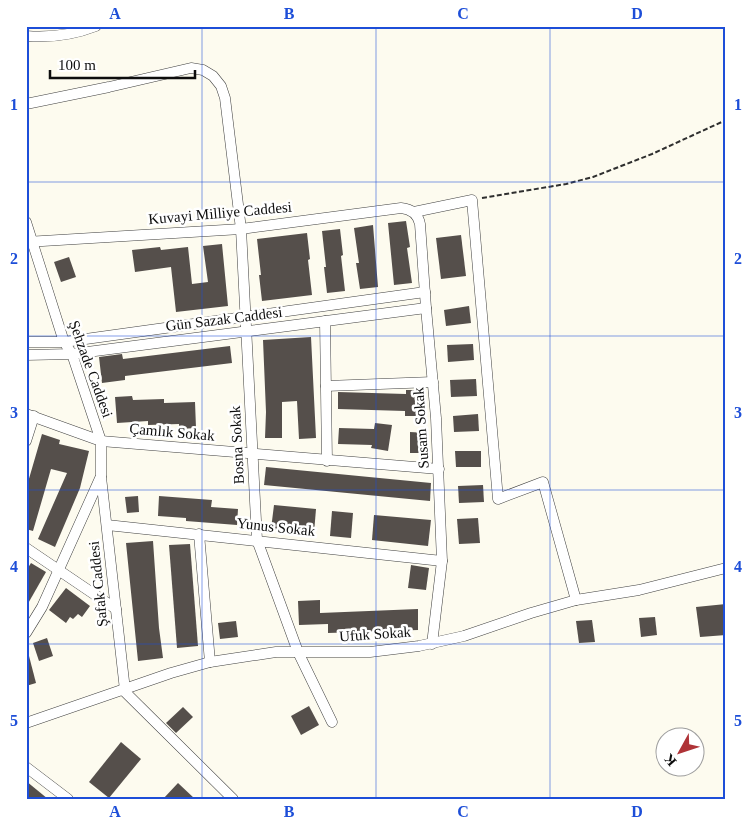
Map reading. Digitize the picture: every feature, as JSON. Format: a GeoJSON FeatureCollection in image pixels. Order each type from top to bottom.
{"type":"FeatureCollection","features":[{"type":"Feature","properties":{"kind":"street"},"geometry":{"type":"LineString","coordinates":[[26,36],[49,38],[96,26]]}},
{"type":"Feature","properties":{"kind":"street","name":"Bosna Sokak"},"geometry":{"type":"LineString","coordinates":[[26,104],[191,68],[208,73],[218,81],[225,98],[240,229],[257,540],[298,652],[332,722]]}},
{"type":"Feature","properties":{"kind":"street"},"geometry":{"type":"LineString","coordinates":[[472,200],[498,500],[543,482],[576,600]]}},
{"type":"Feature","properties":{"kind":"street","name":"Kuvayi Milliye Caddesi"},"geometry":{"type":"LineString","coordinates":[[29,242],[240,229],[401,208],[414,212],[472,200]]}},
{"type":"Feature","properties":{"kind":"street","name":"Susam Sokak"},"geometry":{"type":"LineString","coordinates":[[414,212],[420,224],[439,469],[442,560],[432,644]]}},
{"type":"Feature","properties":{"kind":"street","name":"Şehzade Caddesi"},"geometry":{"type":"LineString","coordinates":[[26,222],[29,242],[64,342],[72,354],[101,441],[101,476],[42,606],[26,633]]}},
{"type":"Feature","properties":{"kind":"street","name":"Gün Sazak Caddesi"},"geometry":{"type":"LineString","coordinates":[[26,342],[64,342],[425,292]]}},
{"type":"Feature","properties":{"kind":"street","name":"Gün Sazak Caddesi"},"geometry":{"type":"LineString","coordinates":[[26,355],[72,354],[426,308]]}},
{"type":"Feature","properties":{"kind":"street"},"geometry":{"type":"LineString","coordinates":[[325,321],[327,461]]}},
{"type":"Feature","properties":{"kind":"street"},"geometry":{"type":"LineString","coordinates":[[326,386],[433,382]]}},
{"type":"Feature","properties":{"kind":"street"},"geometry":{"type":"LineString","coordinates":[[26,441],[30,415]]}},
{"type":"Feature","properties":{"kind":"street","name":"Çamlık Sokak"},"geometry":{"type":"LineString","coordinates":[[30,415],[101,441],[439,469]]}},
{"type":"Feature","properties":{"kind":"street","name":"Şafak Caddesi"},"geometry":{"type":"LineString","coordinates":[[101,476],[124,690]]}},
{"type":"Feature","properties":{"kind":"street","name":"Yunus Sokak"},"geometry":{"type":"LineString","coordinates":[[107,525],[442,560]]}},
{"type":"Feature","properties":{"kind":"street"},"geometry":{"type":"LineString","coordinates":[[199,534],[210,662]]}},
{"type":"Feature","properties":{"kind":"street"},"geometry":{"type":"LineString","coordinates":[[26,548],[116,609]]}},
{"type":"Feature","properties":{"kind":"street","name":"Ufuk Sokak"},"geometry":{"type":"LineString","coordinates":[[26,723],[172,673],[210,662],[253,655],[298,652],[370,652],[432,644],[464,636],[576,600],[647,588],[726,568]]}},
{"type":"Feature","properties":{"kind":"street"},"geometry":{"type":"LineString","coordinates":[[124,690],[233,799]]}},
{"type":"Feature","properties":{"kind":"street"},"geometry":{"type":"LineString","coordinates":[[26,767],[68,799]]}},
{"type":"Feature","properties":{"kind":"path"},"geometry":{"type":"LineString","coordinates":[[472,200],[566,184],[593,177],[652,154],[726,120]]}},
{"type":"Feature","properties":{"kind":"building"},"geometry":{"type":"Polygon","coordinates":[[[406,221],[410,247],[407,248],[412,283],[394,285],[388,223],[406,221]]]}},
{"type":"Feature","properties":{"kind":"building"},"geometry":{"type":"Polygon","coordinates":[[[373,225],[378,287],[360,289],[356,263],[359,263],[354,228],[373,225]]]}},
{"type":"Feature","properties":{"kind":"building"},"geometry":{"type":"Polygon","coordinates":[[[340,229],[345,291],[327,293],[322,231],[340,229]]]}},
{"type":"Feature","properties":{"kind":"building"},"geometry":{"type":"Polygon","coordinates":[[[307,233],[312,295],[262,301],[257,239],[307,233]]]}},
{"type":"Feature","properties":{"kind":"building"},"geometry":{"type":"Polygon","coordinates":[[[461,235],[466,276],[441,279],[436,238],[461,235]]]}},
{"type":"Feature","properties":{"kind":"building"},"geometry":{"type":"Polygon","coordinates":[[[222,244],[228,306],[176,312],[171,267],[135,272],[132,250],[160,247],[161,250],[188,247],[192,284],[208,282],[203,246],[222,244]]]}},
{"type":"Feature","properties":{"kind":"building"},"geometry":{"type":"Polygon","coordinates":[[[69,257],[76,277],[61,282],[54,262],[69,257]]]}},
{"type":"Feature","properties":{"kind":"building"},"geometry":{"type":"Polygon","coordinates":[[[469,306],[471,323],[446,326],[444,310],[469,306]]]}},
{"type":"Feature","properties":{"kind":"building"},"geometry":{"type":"Polygon","coordinates":[[[311,337],[316,438],[299,439],[297,401],[282,402],[282,438],[265,438],[266,412],[263,340],[311,337]]]}},
{"type":"Feature","properties":{"kind":"building"},"geometry":{"type":"Polygon","coordinates":[[[473,344],[474,360],[448,362],[447,345],[473,344]]]}},
{"type":"Feature","properties":{"kind":"building"},"geometry":{"type":"Polygon","coordinates":[[[230,346],[232,363],[125,376],[125,380],[102,383],[99,357],[122,354],[123,359],[230,346]]]}},
{"type":"Feature","properties":{"kind":"building"},"geometry":{"type":"Polygon","coordinates":[[[476,379],[477,396],[451,397],[450,380],[476,379]]]}},
{"type":"Feature","properties":{"kind":"building"},"geometry":{"type":"Polygon","coordinates":[[[406,390],[423,390],[422,416],[405,416],[405,411],[338,409],[338,392],[406,394],[406,390]]]}},
{"type":"Feature","properties":{"kind":"building"},"geometry":{"type":"Polygon","coordinates":[[[132,396],[133,400],[164,399],[164,403],[195,402],[196,428],[179,429],[179,424],[148,425],[148,421],[117,423],[115,397],[132,396]]]}},
{"type":"Feature","properties":{"kind":"building"},"geometry":{"type":"Polygon","coordinates":[[[478,414],[479,431],[454,432],[453,416],[478,414]]]}},
{"type":"Feature","properties":{"kind":"building"},"geometry":{"type":"Polygon","coordinates":[[[375,423],[392,425],[388,451],[371,448],[372,445],[338,444],[339,428],[374,429],[375,423]]]}},
{"type":"Feature","properties":{"kind":"building"},"geometry":{"type":"Polygon","coordinates":[[[410,432],[427,433],[427,453],[410,453],[410,432]]]}},
{"type":"Feature","properties":{"kind":"building"},"geometry":{"type":"Polygon","coordinates":[[[42,434],[60,440],[59,444],[89,451],[80,488],[55,547],[38,539],[67,473],[51,469],[33,531],[26,529],[26,489],[42,434]]]}},
{"type":"Feature","properties":{"kind":"building"},"geometry":{"type":"Polygon","coordinates":[[[455,451],[481,451],[481,467],[456,467],[455,451]]]}},
{"type":"Feature","properties":{"kind":"building"},"geometry":{"type":"Polygon","coordinates":[[[266,467],[431,483],[430,501],[264,485],[266,467]]]}},
{"type":"Feature","properties":{"kind":"building"},"geometry":{"type":"Polygon","coordinates":[[[483,485],[484,502],[459,503],[458,486],[483,485]]]}},
{"type":"Feature","properties":{"kind":"building"},"geometry":{"type":"Polygon","coordinates":[[[138,496],[139,512],[127,513],[125,497],[138,496]]]}},
{"type":"Feature","properties":{"kind":"building"},"geometry":{"type":"Polygon","coordinates":[[[159,496],[212,500],[211,507],[238,509],[237,525],[186,521],[186,518],[158,516],[159,496]]]}},
{"type":"Feature","properties":{"kind":"building"},"geometry":{"type":"Polygon","coordinates":[[[274,505],[316,509],[314,533],[271,529],[274,505]]]}},
{"type":"Feature","properties":{"kind":"building"},"geometry":{"type":"Polygon","coordinates":[[[332,511],[353,513],[351,538],[330,536],[332,511]]]}},
{"type":"Feature","properties":{"kind":"building"},"geometry":{"type":"Polygon","coordinates":[[[374,515],[431,520],[428,546],[372,540],[374,515]]]}},
{"type":"Feature","properties":{"kind":"building"},"geometry":{"type":"Polygon","coordinates":[[[478,518],[480,543],[459,544],[457,519],[478,518]]]}},
{"type":"Feature","properties":{"kind":"building"},"geometry":{"type":"Polygon","coordinates":[[[153,541],[163,658],[138,661],[126,543],[153,541]]]}},
{"type":"Feature","properties":{"kind":"building"},"geometry":{"type":"Polygon","coordinates":[[[190,544],[198,646],[177,648],[169,545],[190,544]]]}},
{"type":"Feature","properties":{"kind":"building"},"geometry":{"type":"Polygon","coordinates":[[[31,563],[46,572],[26,607],[26,571],[31,563]]]}},
{"type":"Feature","properties":{"kind":"building"},"geometry":{"type":"Polygon","coordinates":[[[411,565],[429,568],[426,590],[408,588],[411,565]]]}},
{"type":"Feature","properties":{"kind":"building"},"geometry":{"type":"Polygon","coordinates":[[[66,588],[90,606],[82,617],[78,614],[73,619],[70,617],[66,623],[49,610],[66,588]]]}},
{"type":"Feature","properties":{"kind":"building"},"geometry":{"type":"Polygon","coordinates":[[[320,600],[320,613],[418,609],[418,630],[328,633],[328,624],[299,625],[298,601],[320,600]]]}},
{"type":"Feature","properties":{"kind":"building"},"geometry":{"type":"Polygon","coordinates":[[[726,604],[726,635],[700,637],[696,607],[726,604]]]}},
{"type":"Feature","properties":{"kind":"building"},"geometry":{"type":"Polygon","coordinates":[[[655,617],[657,635],[641,637],[639,618],[655,617]]]}},
{"type":"Feature","properties":{"kind":"building"},"geometry":{"type":"Polygon","coordinates":[[[592,620],[595,642],[579,643],[576,621],[592,620]]]}},
{"type":"Feature","properties":{"kind":"building"},"geometry":{"type":"Polygon","coordinates":[[[236,621],[238,637],[220,639],[218,623],[236,621]]]}},
{"type":"Feature","properties":{"kind":"building"},"geometry":{"type":"Polygon","coordinates":[[[47,638],[53,656],[39,661],[33,643],[47,638]]]}},
{"type":"Feature","properties":{"kind":"building"},"geometry":{"type":"Polygon","coordinates":[[[26,656],[29,656],[36,683],[26,686],[26,656]]]}},
{"type":"Feature","properties":{"kind":"building"},"geometry":{"type":"Polygon","coordinates":[[[309,706],[319,725],[301,735],[291,716],[309,706]]]}},
{"type":"Feature","properties":{"kind":"building"},"geometry":{"type":"Polygon","coordinates":[[[183,707],[193,717],[176,733],[166,723],[183,707]]]}},
{"type":"Feature","properties":{"kind":"building"},"geometry":{"type":"Polygon","coordinates":[[[121,742],[141,759],[109,798],[89,782],[121,742]]]}},
{"type":"Feature","properties":{"kind":"building"},"geometry":{"type":"Polygon","coordinates":[[[26,781],[48,799],[26,799],[26,781]]]}},
{"type":"Feature","properties":{"kind":"building"},"geometry":{"type":"Polygon","coordinates":[[[178,783],[195,799],[163,799],[178,783]]]}}]}
